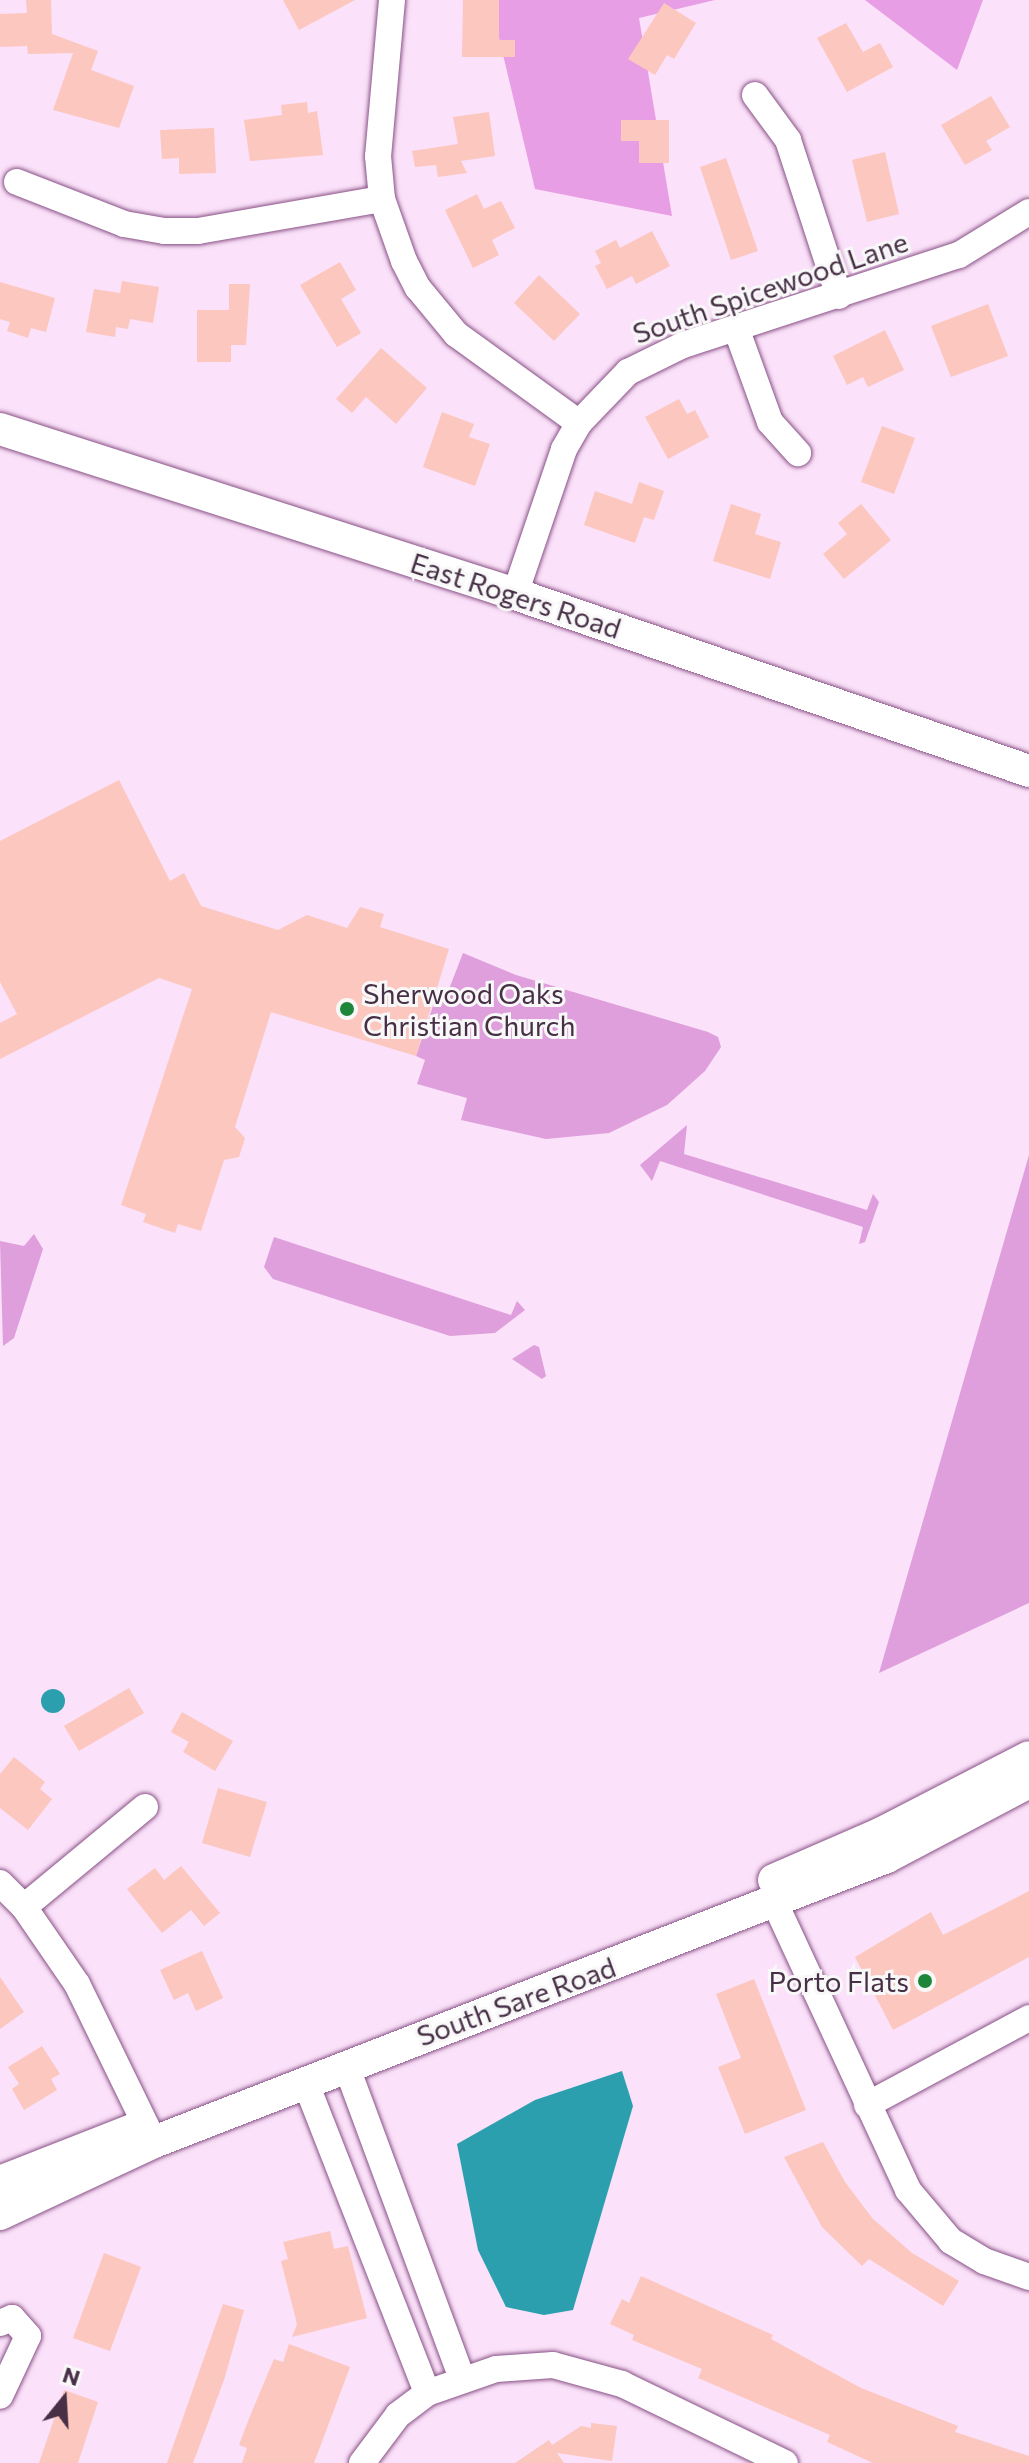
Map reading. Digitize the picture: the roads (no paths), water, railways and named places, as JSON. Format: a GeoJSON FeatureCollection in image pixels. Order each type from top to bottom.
{"type":"FeatureCollection","features":[{"type":"Feature","properties":{"kind":"main road","name":"East Rogers Road"},"geometry":{"type":"LineString","coordinates":[[0,429],[515,594],[1029,771]]}},
{"type":"Feature","properties":{"kind":"main road","name":"South Sare Road"},"geometry":{"type":"LineString","coordinates":[[0,2214],[150,2133],[767,1883],[882,1833],[1029,1757]]}},
{"type":"Feature","properties":{"kind":"main road","name":"South Sare Road"},"geometry":{"type":"LineString","coordinates":[[0,2182],[305,2081],[774,1901],[887,1857],[1029,1782]]}},
{"type":"Feature","properties":{"kind":"street"},"geometry":{"type":"LineString","coordinates":[[392,0],[392,41],[379,127],[382,199],[404,261],[435,311],[476,352],[579,423]]}},
{"type":"Feature","properties":{"kind":"street"},"geometry":{"type":"LineString","coordinates":[[755,95],[788,140],[839,296]]}},
{"type":"Feature","properties":{"kind":"street"},"geometry":{"type":"LineString","coordinates":[[17,182],[124,224],[164,231],[198,231],[382,199]]}},
{"type":"Feature","properties":{"kind":"street","name":"South Spicewood Lane"},"geometry":{"type":"LineString","coordinates":[[515,594],[552,478],[579,423],[611,386],[639,364],[736,328],[959,255],[1029,212]]}},
{"type":"Feature","properties":{"kind":"street"},"geometry":{"type":"LineString","coordinates":[[736,328],[770,422],[798,453]]}},
{"type":"Feature","properties":{"kind":"street"},"geometry":{"type":"LineString","coordinates":[[24,1907],[145,1807]]}},
{"type":"Feature","properties":{"kind":"street"},"geometry":{"type":"LineString","coordinates":[[0,1883],[24,1907],[77,1984],[150,2133]]}},
{"type":"Feature","properties":{"kind":"street"},"geometry":{"type":"LineString","coordinates":[[774,1901],[889,2155],[928,2217],[984,2261],[1029,2277]]}},
{"type":"Feature","properties":{"kind":"street"},"geometry":{"type":"LineString","coordinates":[[867,2105],[1029,2018]]}},
{"type":"Feature","properties":{"kind":"street"},"geometry":{"type":"LineString","coordinates":[[346,2065],[462,2379]]}},
{"type":"Feature","properties":{"kind":"street"},"geometry":{"type":"LineString","coordinates":[[305,2081],[427,2393]]}},
{"type":"Feature","properties":{"kind":"street"},"geometry":{"type":"LineString","coordinates":[[0,2323],[12,2318],[28,2336],[1,2400]]}},
{"type":"Feature","properties":{"kind":"street"},"geometry":{"type":"LineString","coordinates":[[362,2463],[398,2415],[427,2393],[462,2379],[528,2366],[578,2368],[622,2384],[785,2463]]}},
{"type":"Feature","properties":{"kind":"water"},"geometry":{"type":"Polygon","coordinates":[[[53,1689],[62,1692],[65,1701],[62,1710],[53,1713],[44,1710],[41,1701],[44,1692],[53,1689]]]}},
{"type":"Feature","properties":{"kind":"water"},"geometry":{"type":"Polygon","coordinates":[[[622,2071],[633,2106],[573,2310],[544,2315],[506,2307],[478,2250],[457,2144],[535,2100],[622,2071]]]}},
{"type":"Feature","properties":{"kind":"place","name":"Sherwood Oaks Christian Church"},"geometry":{"type":"Point","coordinates":[347,1009]}},
{"type":"Feature","properties":{"kind":"place","name":"Porto Flats"},"geometry":{"type":"Point","coordinates":[925,1981]}}]}
